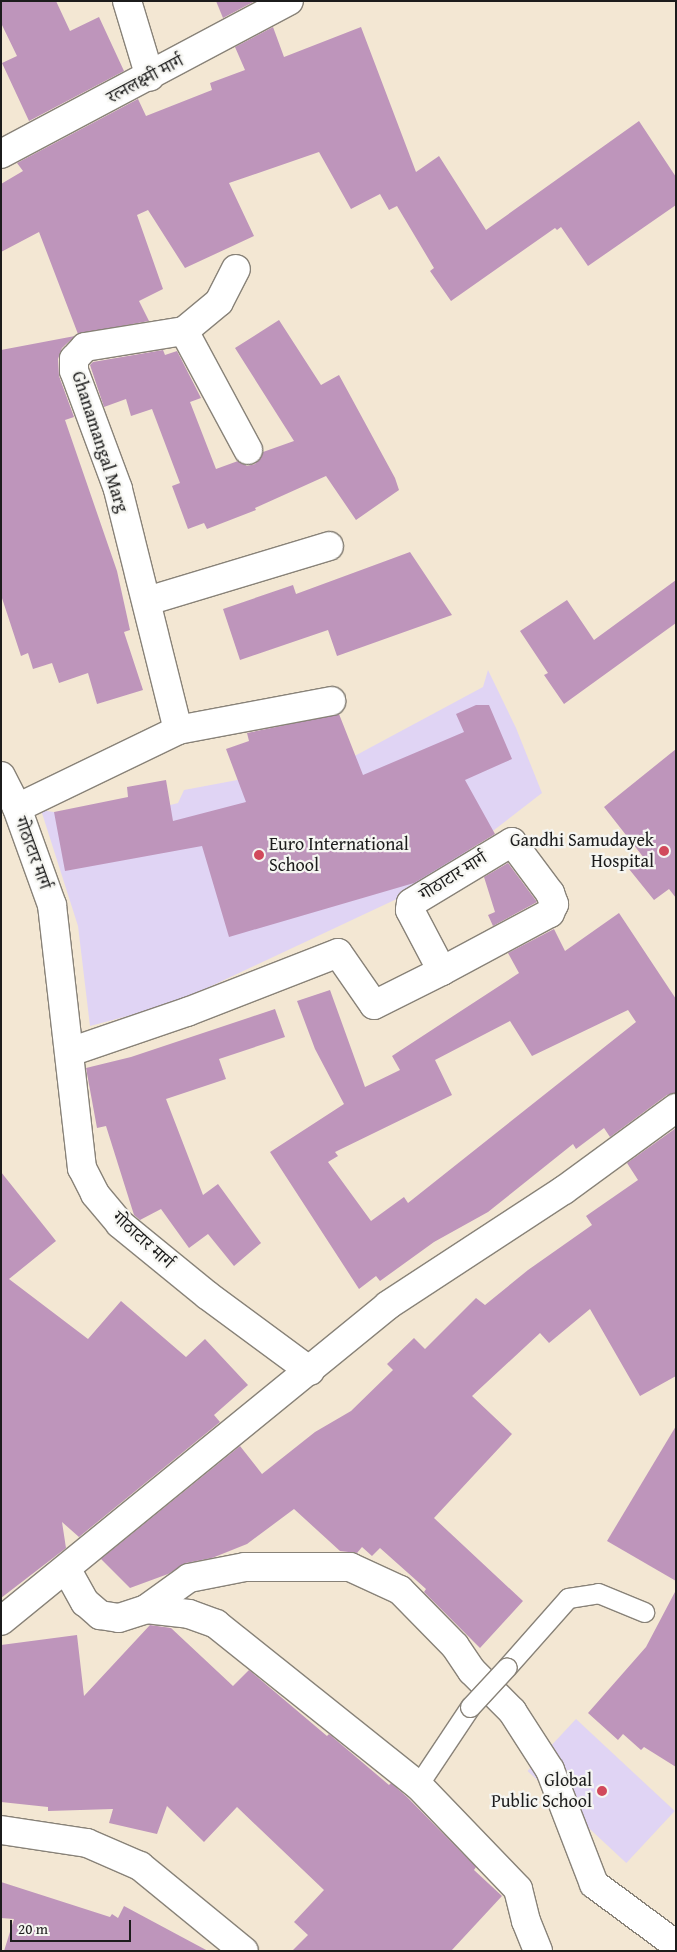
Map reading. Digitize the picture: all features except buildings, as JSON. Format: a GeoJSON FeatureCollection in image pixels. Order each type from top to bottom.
{"type":"FeatureCollection","features":[{"type":"Feature","properties":{"kind":"street"},"geometry":{"type":"LineString","coordinates":[[127,1],[150,77]]}},
{"type":"Feature","properties":{"kind":"street","name":"रत्नलक्ष्मी मार्ग"},"geometry":{"type":"LineString","coordinates":[[1,154],[150,77],[288,1]]}},
{"type":"Feature","properties":{"kind":"street"},"geometry":{"type":"LineString","coordinates":[[236,269],[219,302],[184,331],[248,450]]}},
{"type":"Feature","properties":{"kind":"street","name":"Ghanamangal Marg"},"geometry":{"type":"LineString","coordinates":[[178,730],[118,488],[74,371],[74,359],[85,347],[184,331]]}},
{"type":"Feature","properties":{"kind":"street"},"geometry":{"type":"LineString","coordinates":[[147,601],[329,546]]}},
{"type":"Feature","properties":{"kind":"street"},"geometry":{"type":"LineString","coordinates":[[17,808],[178,730],[331,702]]}},
{"type":"Feature","properties":{"kind":"street","name":"गोठाटार मार्ग"},"geometry":{"type":"LineString","coordinates":[[1,776],[17,808],[52,905],[82,1168],[95,1194],[120,1224],[207,1295],[310,1371]]}},
{"type":"Feature","properties":{"kind":"street","name":"गोठाटार मार्ग"},"geometry":{"type":"LineString","coordinates":[[70,1052],[188,1012],[338,953],[374,1005],[442,971],[550,913],[554,904],[550,893],[512,842],[411,903],[410,910],[442,971]]}},
{"type":"Feature","properties":{"kind":"street"},"geometry":{"type":"LineString","coordinates":[[1,1621],[67,1570],[388,1305],[564,1190],[676,1108]]}},
{"type":"Feature","properties":{"kind":"street"},"geometry":{"type":"LineString","coordinates":[[67,1570],[85,1602],[100,1615],[119,1618],[146,1609],[189,1578],[245,1567],[350,1567],[400,1590],[454,1646],[472,1672],[512,1711],[550,1770],[594,1884],[676,1945]]}},
{"type":"Feature","properties":{"kind":"street"},"geometry":{"type":"LineString","coordinates":[[146,1609],[189,1614],[216,1624],[418,1785],[518,1890],[526,1921],[538,1951]]}},
{"type":"Feature","properties":{"kind":"street"},"geometry":{"type":"LineString","coordinates":[[1,1830],[88,1843],[140,1866],[244,1951]]}},
{"type":"Feature","properties":{"kind":"lane"},"geometry":{"type":"LineString","coordinates":[[418,1785],[470,1707],[568,1598],[598,1593],[644,1612]]}},
{"type":"Feature","properties":{"kind":"shaded area","name":"Euro International School"},"geometry":{"type":"Polygon","coordinates":[[[488,670],[516,728],[542,793],[418,889],[173,1004],[90,1026],[78,926],[41,810],[109,821],[178,803],[184,790],[349,759],[483,687],[488,670]]]}},
{"type":"Feature","properties":{"kind":"shaded area","name":"Global Public School"},"geometry":{"type":"Polygon","coordinates":[[[576,1719],[675,1811],[626,1863],[528,1771],[576,1719]]]}},
{"type":"Feature","properties":{"kind":"place","name":"Gandhi Samudayek Hospital"},"geometry":{"type":"Point","coordinates":[664,851]}},
{"type":"Feature","properties":{"kind":"place","name":"Euro International School"},"geometry":{"type":"Point","coordinates":[259,855]}},
{"type":"Feature","properties":{"kind":"place","name":"Global Public School"},"geometry":{"type":"Point","coordinates":[602,1791]}}]}
